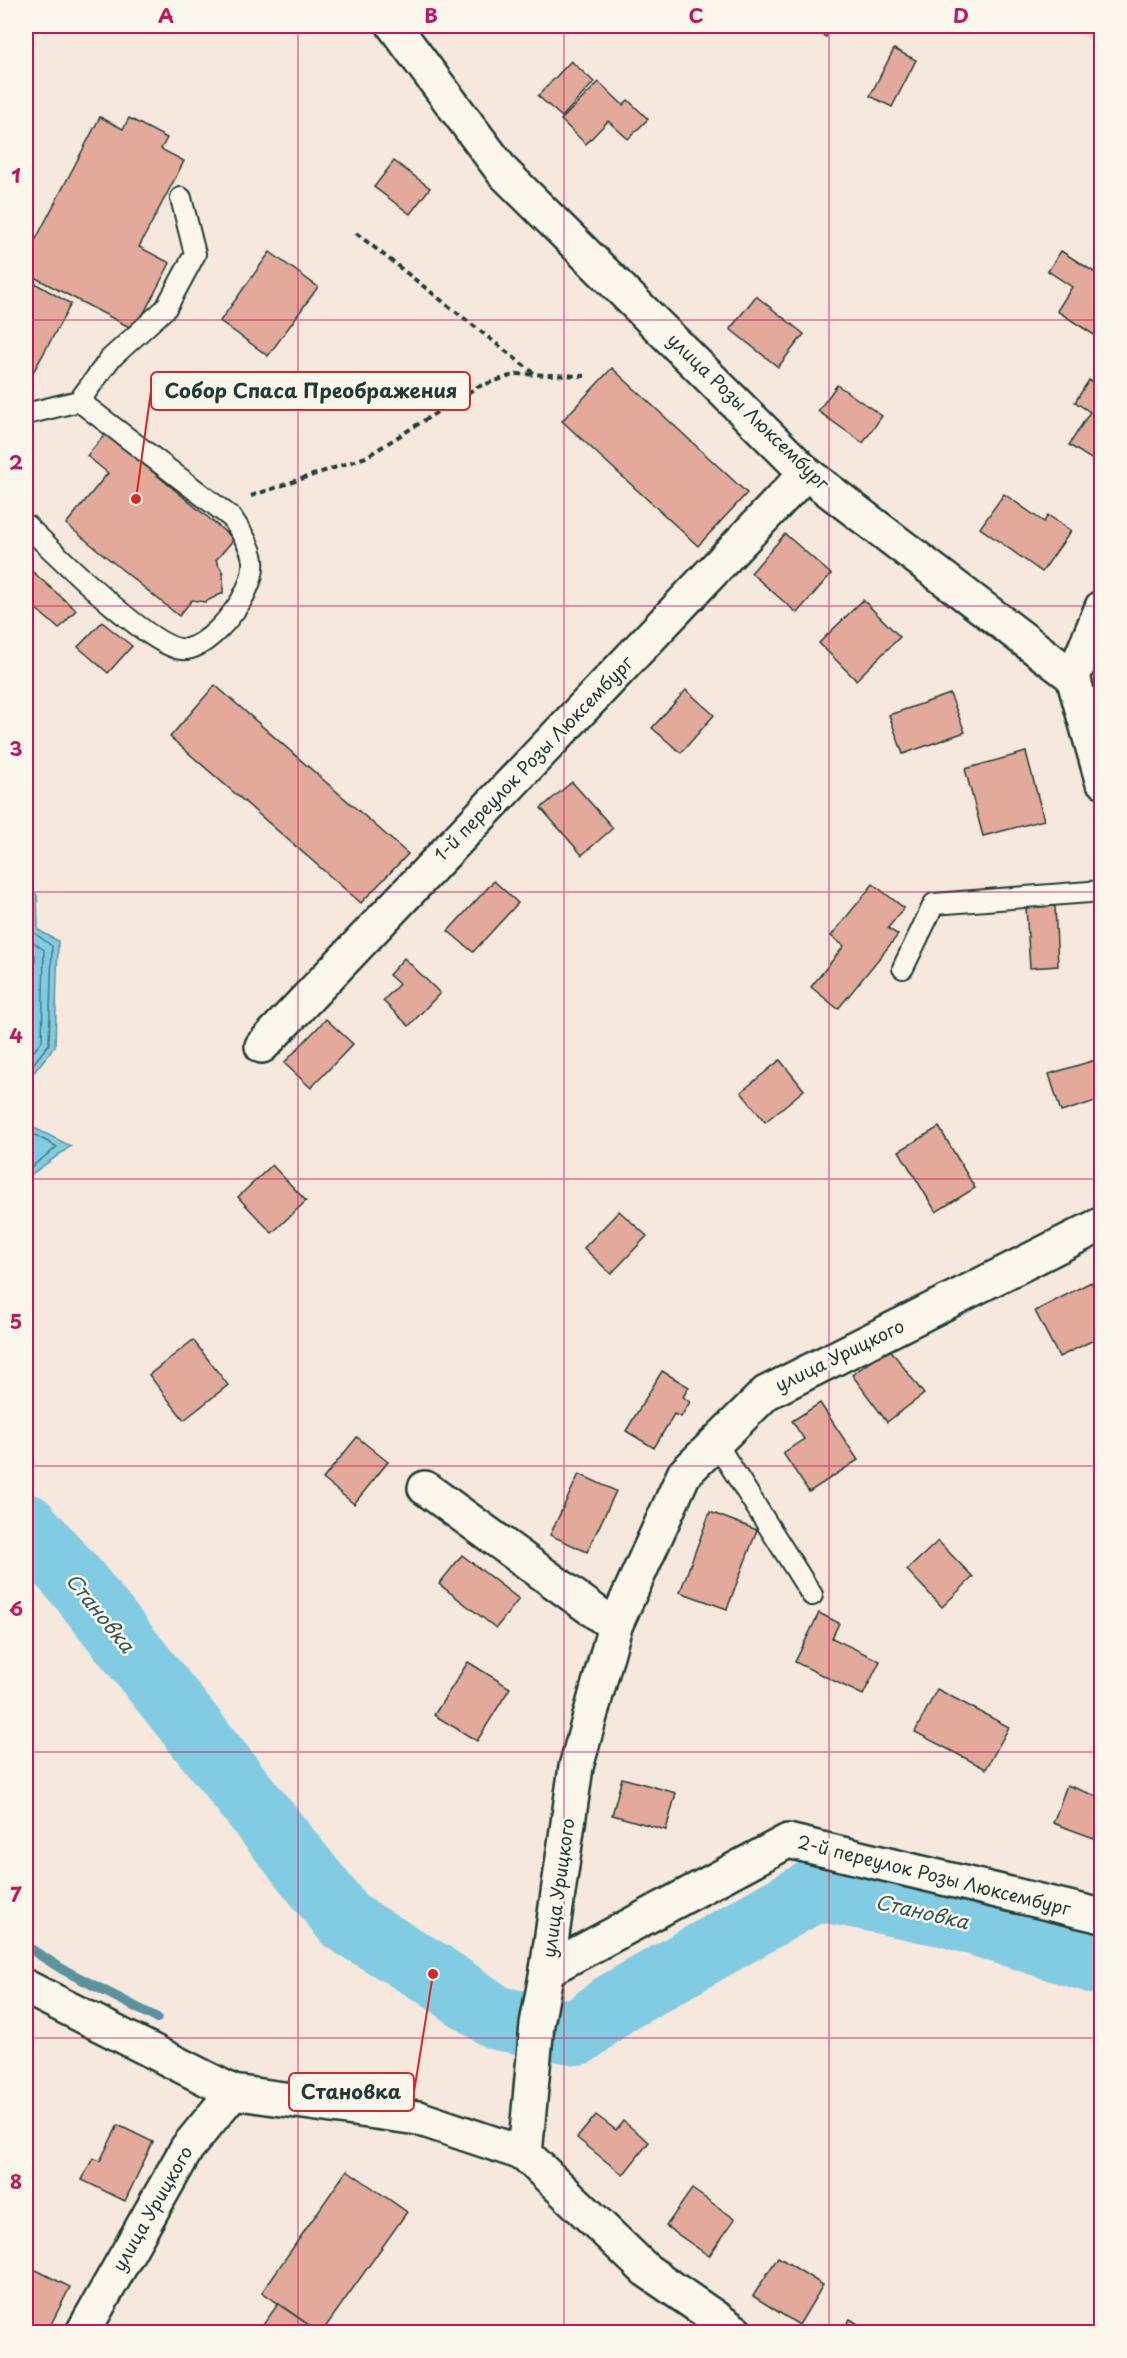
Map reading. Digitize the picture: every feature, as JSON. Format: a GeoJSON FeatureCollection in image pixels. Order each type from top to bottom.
{"type":"FeatureCollection","features":[{"type":"Feature","properties":{"kind":"street","name":"улица Розы Люксембург"},"geometry":{"type":"LineString","coordinates":[[394,26],[503,172],[806,473],[1073,677]]}},
{"type":"Feature","properties":{"kind":"street","name":"1-й переулок Розы Люксембург"},"geometry":{"type":"LineString","coordinates":[[262,1046],[806,473]]}},
{"type":"Feature","properties":{"kind":"street"},"geometry":{"type":"LineString","coordinates":[[1101,607],[1073,677],[1101,780]]}},
{"type":"Feature","properties":{"kind":"street","name":"улица Урицкого"},"geometry":{"type":"LineString","coordinates":[[525,2154],[537,2024],[576,1767],[615,1626],[684,1474],[766,1393],[1101,1224]]}},
{"type":"Feature","properties":{"kind":"street"},"geometry":{"type":"LineString","coordinates":[[425,1488],[615,1626]]}},
{"type":"Feature","properties":{"kind":"street","name":"2-й переулок Розы Люксембург"},"geometry":{"type":"LineString","coordinates":[[547,1970],[788,1840],[1101,1916]]}},
{"type":"Feature","properties":{"kind":"street"},"geometry":{"type":"LineString","coordinates":[[26,1987],[233,2092],[418,2118],[525,2154],[646,2270],[736,2332]]}},
{"type":"Feature","properties":{"kind":"street","name":"улица Урицкого"},"geometry":{"type":"LineString","coordinates":[[82,2332],[187,2148],[233,2092]]}},
{"type":"Feature","properties":{"kind":"lane"},"geometry":{"type":"LineString","coordinates":[[26,414],[79,401],[110,359],[166,308],[195,254],[181,198]]}},
{"type":"Feature","properties":{"kind":"lane"},"geometry":{"type":"LineString","coordinates":[[26,525],[148,634],[167,645],[186,650],[204,641],[225,622],[252,581],[254,561],[248,543],[232,518],[79,401]]}},
{"type":"Feature","properties":{"kind":"lane"},"geometry":{"type":"LineString","coordinates":[[903,968],[934,904],[1101,891]]}},
{"type":"Feature","properties":{"kind":"lane"},"geometry":{"type":"LineString","coordinates":[[716,1443],[812,1595]]}},
{"type":"Feature","properties":{"kind":"path"},"geometry":{"type":"LineString","coordinates":[[356,232],[536,375]]}},
{"type":"Feature","properties":{"kind":"path"},"geometry":{"type":"LineString","coordinates":[[219,508],[366,457],[477,387],[516,374],[585,376]]}},
{"type":"Feature","properties":{"kind":"shaded area"},"geometry":{"type":"Polygon","coordinates":[[[1058,26],[1101,26],[1101,42],[1058,26]]]}},
{"type":"Feature","properties":{"kind":"water"},"geometry":{"type":"Polygon","coordinates":[[[26,887],[37,895],[38,930],[58,941],[55,1046],[26,1082],[26,887]]]}},
{"type":"Feature","properties":{"kind":"water"},"geometry":{"type":"Polygon","coordinates":[[[26,1124],[71,1146],[26,1178],[26,1124]]]}},
{"type":"Feature","properties":{"kind":"building"},"geometry":{"type":"Polygon","coordinates":[[[802,26],[831,26],[826,37],[802,26]]]}},
{"type":"Feature","properties":{"kind":"building"},"geometry":{"type":"Polygon","coordinates":[[[894,49],[916,60],[892,107],[870,96],[894,49]]]}},
{"type":"Feature","properties":{"kind":"building"},"geometry":{"type":"Polygon","coordinates":[[[571,61],[594,82],[562,117],[538,96],[571,61]]]}},
{"type":"Feature","properties":{"kind":"building"},"geometry":{"type":"Polygon","coordinates":[[[599,82],[623,105],[628,100],[648,119],[628,139],[608,121],[586,144],[561,120],[599,82]]]}},
{"type":"Feature","properties":{"kind":"building"},"geometry":{"type":"Polygon","coordinates":[[[100,117],[123,129],[129,118],[167,138],[161,149],[184,161],[139,247],[170,263],[135,330],[26,273],[26,258],[100,117]]]}},
{"type":"Feature","properties":{"kind":"building"},"geometry":{"type":"Polygon","coordinates":[[[394,161],[430,188],[410,214],[374,187],[394,161]]]}},
{"type":"Feature","properties":{"kind":"building"},"geometry":{"type":"Polygon","coordinates":[[[1061,251],[1102,277],[1102,340],[1057,311],[1072,287],[1048,271],[1061,251]]]}},
{"type":"Feature","properties":{"kind":"building"},"geometry":{"type":"Polygon","coordinates":[[[270,252],[318,287],[268,356],[220,321],[270,252]]]}},
{"type":"Feature","properties":{"kind":"building"},"geometry":{"type":"Polygon","coordinates":[[[26,278],[71,304],[31,376],[26,372],[26,278]]]}},
{"type":"Feature","properties":{"kind":"building"},"geometry":{"type":"Polygon","coordinates":[[[756,296],[804,334],[778,367],[730,329],[756,296]]]}},
{"type":"Feature","properties":{"kind":"building"},"geometry":{"type":"Polygon","coordinates":[[[612,368],[747,493],[698,546],[562,421],[612,368]]]}},
{"type":"Feature","properties":{"kind":"building"},"geometry":{"type":"Polygon","coordinates":[[[1089,380],[1102,388],[1102,466],[1069,445],[1090,412],[1075,402],[1089,380]]]}},
{"type":"Feature","properties":{"kind":"building"},"geometry":{"type":"Polygon","coordinates":[[[837,385],[882,416],[863,443],[818,411],[837,385]]]}},
{"type":"Feature","properties":{"kind":"building"},"geometry":{"type":"Polygon","coordinates":[[[106,433],[234,539],[216,560],[223,573],[223,593],[205,602],[192,600],[179,616],[66,524],[108,473],[87,456],[106,433]]]}},
{"type":"Feature","properties":{"kind":"building"},"geometry":{"type":"Polygon","coordinates":[[[1004,494],[1044,522],[1048,515],[1071,531],[1042,572],[980,528],[1004,494]]]}},
{"type":"Feature","properties":{"kind":"building"},"geometry":{"type":"Polygon","coordinates":[[[785,534],[831,574],[797,613],[751,573],[785,534]]]}},
{"type":"Feature","properties":{"kind":"building"},"geometry":{"type":"Polygon","coordinates":[[[26,566],[76,610],[59,629],[26,600],[26,566]]]}},
{"type":"Feature","properties":{"kind":"building"},"geometry":{"type":"Polygon","coordinates":[[[863,600],[900,637],[856,680],[819,643],[863,600]]]}},
{"type":"Feature","properties":{"kind":"building"},"geometry":{"type":"Polygon","coordinates":[[[102,622],[132,646],[108,673],[78,647],[102,622]]]}},
{"type":"Feature","properties":{"kind":"building"},"geometry":{"type":"Polygon","coordinates":[[[215,685],[408,854],[361,903],[170,737],[215,685]]]}},
{"type":"Feature","properties":{"kind":"building"},"geometry":{"type":"Polygon","coordinates":[[[686,690],[714,715],[681,753],[652,728],[686,690]]]}},
{"type":"Feature","properties":{"kind":"building"},"geometry":{"type":"Polygon","coordinates":[[[950,694],[965,732],[903,754],[889,715],[950,694]]]}},
{"type":"Feature","properties":{"kind":"building"},"geometry":{"type":"Polygon","coordinates":[[[1026,752],[1044,820],[983,836],[965,769],[1026,752]]]}},
{"type":"Feature","properties":{"kind":"building"},"geometry":{"type":"Polygon","coordinates":[[[572,782],[613,828],[582,855],[541,808],[572,782]]]}},
{"type":"Feature","properties":{"kind":"building"},"geometry":{"type":"Polygon","coordinates":[[[494,881],[518,903],[473,952],[448,931],[494,881]]]}},
{"type":"Feature","properties":{"kind":"building"},"geometry":{"type":"Polygon","coordinates":[[[873,884],[904,908],[888,928],[898,935],[838,1009],[811,987],[844,946],[831,936],[873,884]]]}},
{"type":"Feature","properties":{"kind":"building"},"geometry":{"type":"Polygon","coordinates":[[[1055,906],[1058,966],[1030,968],[1026,907],[1055,906]]]}},
{"type":"Feature","properties":{"kind":"building"},"geometry":{"type":"Polygon","coordinates":[[[404,958],[440,993],[409,1026],[383,1001],[399,984],[389,975],[404,958]]]}},
{"type":"Feature","properties":{"kind":"building"},"geometry":{"type":"Polygon","coordinates":[[[326,1019],[353,1044],[311,1088],[284,1063],[326,1019]]]}},
{"type":"Feature","properties":{"kind":"building"},"geometry":{"type":"Polygon","coordinates":[[[1102,1058],[1102,1099],[1061,1112],[1049,1074],[1102,1058]]]}},
{"type":"Feature","properties":{"kind":"building"},"geometry":{"type":"Polygon","coordinates":[[[780,1060],[804,1090],[765,1122],[741,1092],[780,1060]]]}},
{"type":"Feature","properties":{"kind":"building"},"geometry":{"type":"Polygon","coordinates":[[[939,1127],[975,1188],[936,1212],[899,1151],[939,1127]]]}},
{"type":"Feature","properties":{"kind":"building"},"geometry":{"type":"Polygon","coordinates":[[[272,1165],[306,1201],[272,1233],[238,1197],[272,1165]]]}},
{"type":"Feature","properties":{"kind":"building"},"geometry":{"type":"Polygon","coordinates":[[[619,1211],[647,1236],[611,1274],[584,1248],[619,1211]]]}},
{"type":"Feature","properties":{"kind":"building"},"geometry":{"type":"Polygon","coordinates":[[[1091,1282],[1102,1303],[1102,1336],[1059,1357],[1035,1311],[1091,1282]]]}},
{"type":"Feature","properties":{"kind":"building"},"geometry":{"type":"Polygon","coordinates":[[[193,1340],[228,1385],[184,1420],[149,1375],[193,1340]]]}},
{"type":"Feature","properties":{"kind":"building"},"geometry":{"type":"Polygon","coordinates":[[[889,1348],[924,1394],[887,1422],[852,1375],[889,1348]]]}},
{"type":"Feature","properties":{"kind":"building"},"geometry":{"type":"Polygon","coordinates":[[[662,1371],[689,1387],[683,1397],[690,1402],[681,1417],[674,1414],[654,1448],[626,1431],[662,1371]]]}},
{"type":"Feature","properties":{"kind":"building"},"geometry":{"type":"Polygon","coordinates":[[[820,1403],[858,1460],[809,1492],[783,1453],[804,1439],[792,1421],[820,1403]]]}},
{"type":"Feature","properties":{"kind":"building"},"geometry":{"type":"Polygon","coordinates":[[[357,1437],[388,1462],[354,1504],[323,1479],[357,1437]]]}},
{"type":"Feature","properties":{"kind":"building"},"geometry":{"type":"Polygon","coordinates":[[[579,1474],[616,1491],[587,1552],[550,1535],[579,1474]]]}},
{"type":"Feature","properties":{"kind":"building"},"geometry":{"type":"Polygon","coordinates":[[[710,1512],[757,1530],[727,1609],[680,1592],[710,1512]]]}},
{"type":"Feature","properties":{"kind":"building"},"geometry":{"type":"Polygon","coordinates":[[[938,1541],[973,1577],[942,1607],[907,1570],[938,1541]]]}},
{"type":"Feature","properties":{"kind":"building"},"geometry":{"type":"Polygon","coordinates":[[[462,1555],[519,1599],[496,1628],[439,1584],[462,1555]]]}},
{"type":"Feature","properties":{"kind":"building"},"geometry":{"type":"Polygon","coordinates":[[[819,1613],[839,1623],[832,1638],[880,1661],[863,1695],[795,1662],[819,1613]]]}},
{"type":"Feature","properties":{"kind":"building"},"geometry":{"type":"Polygon","coordinates":[[[468,1662],[510,1688],[477,1741],[434,1715],[468,1662]]]}},
{"type":"Feature","properties":{"kind":"building"},"geometry":{"type":"Polygon","coordinates":[[[937,1689],[1009,1727],[986,1769],[915,1732],[937,1689]]]}},
{"type":"Feature","properties":{"kind":"building"},"geometry":{"type":"Polygon","coordinates":[[[622,1778],[676,1793],[666,1830],[612,1815],[622,1778]]]}},
{"type":"Feature","properties":{"kind":"building"},"geometry":{"type":"Polygon","coordinates":[[[1067,1785],[1102,1798],[1102,1841],[1053,1823],[1067,1785]]]}},
{"type":"Feature","properties":{"kind":"building"},"geometry":{"type":"Polygon","coordinates":[[[596,2115],[616,2130],[623,2121],[649,2142],[623,2175],[577,2138],[596,2115]]]}},
{"type":"Feature","properties":{"kind":"building"},"geometry":{"type":"Polygon","coordinates":[[[118,2125],[153,2142],[125,2201],[82,2180],[93,2158],[100,2161],[118,2125]]]}},
{"type":"Feature","properties":{"kind":"building"},"geometry":{"type":"Polygon","coordinates":[[[347,2170],[407,2212],[322,2332],[319,2332],[262,2292],[347,2170]]]}},
{"type":"Feature","properties":{"kind":"building"},"geometry":{"type":"Polygon","coordinates":[[[692,2189],[735,2219],[709,2256],[666,2226],[692,2189]]]}},
{"type":"Feature","properties":{"kind":"building"},"geometry":{"type":"Polygon","coordinates":[[[778,2257],[823,2285],[799,2325],[753,2296],[778,2257]]]}},
{"type":"Feature","properties":{"kind":"building"},"geometry":{"type":"Polygon","coordinates":[[[32,2268],[70,2287],[47,2332],[26,2331],[26,2280],[32,2268]]]}},
{"type":"Feature","properties":{"kind":"building"},"geometry":{"type":"Polygon","coordinates":[[[278,2304],[319,2332],[258,2332],[278,2304]]]}},
{"type":"Feature","properties":{"kind":"building"},"geometry":{"type":"Polygon","coordinates":[[[850,2319],[871,2332],[841,2332],[850,2319]]]}},
{"type":"Feature","properties":{"kind":"waterway","name":"Становка"},"geometry":{"type":"LineString","coordinates":[[26,1525],[77,1583],[346,1922],[433,1974],[497,2018],[578,2033],[613,2005],[817,1889],[951,1916],[1102,1964]]}},
{"type":"Feature","properties":{"kind":"waterway"},"geometry":{"type":"LineString","coordinates":[[26,1946],[62,1969],[157,2018]]}},
{"type":"Feature","properties":{"kind":"place","name":"Собор Спаса Преображения"},"geometry":{"type":"Point","coordinates":[136,499]}},
{"type":"Feature","properties":{"kind":"place","name":"Становка"},"geometry":{"type":"Point","coordinates":[433,1974]}}]}
